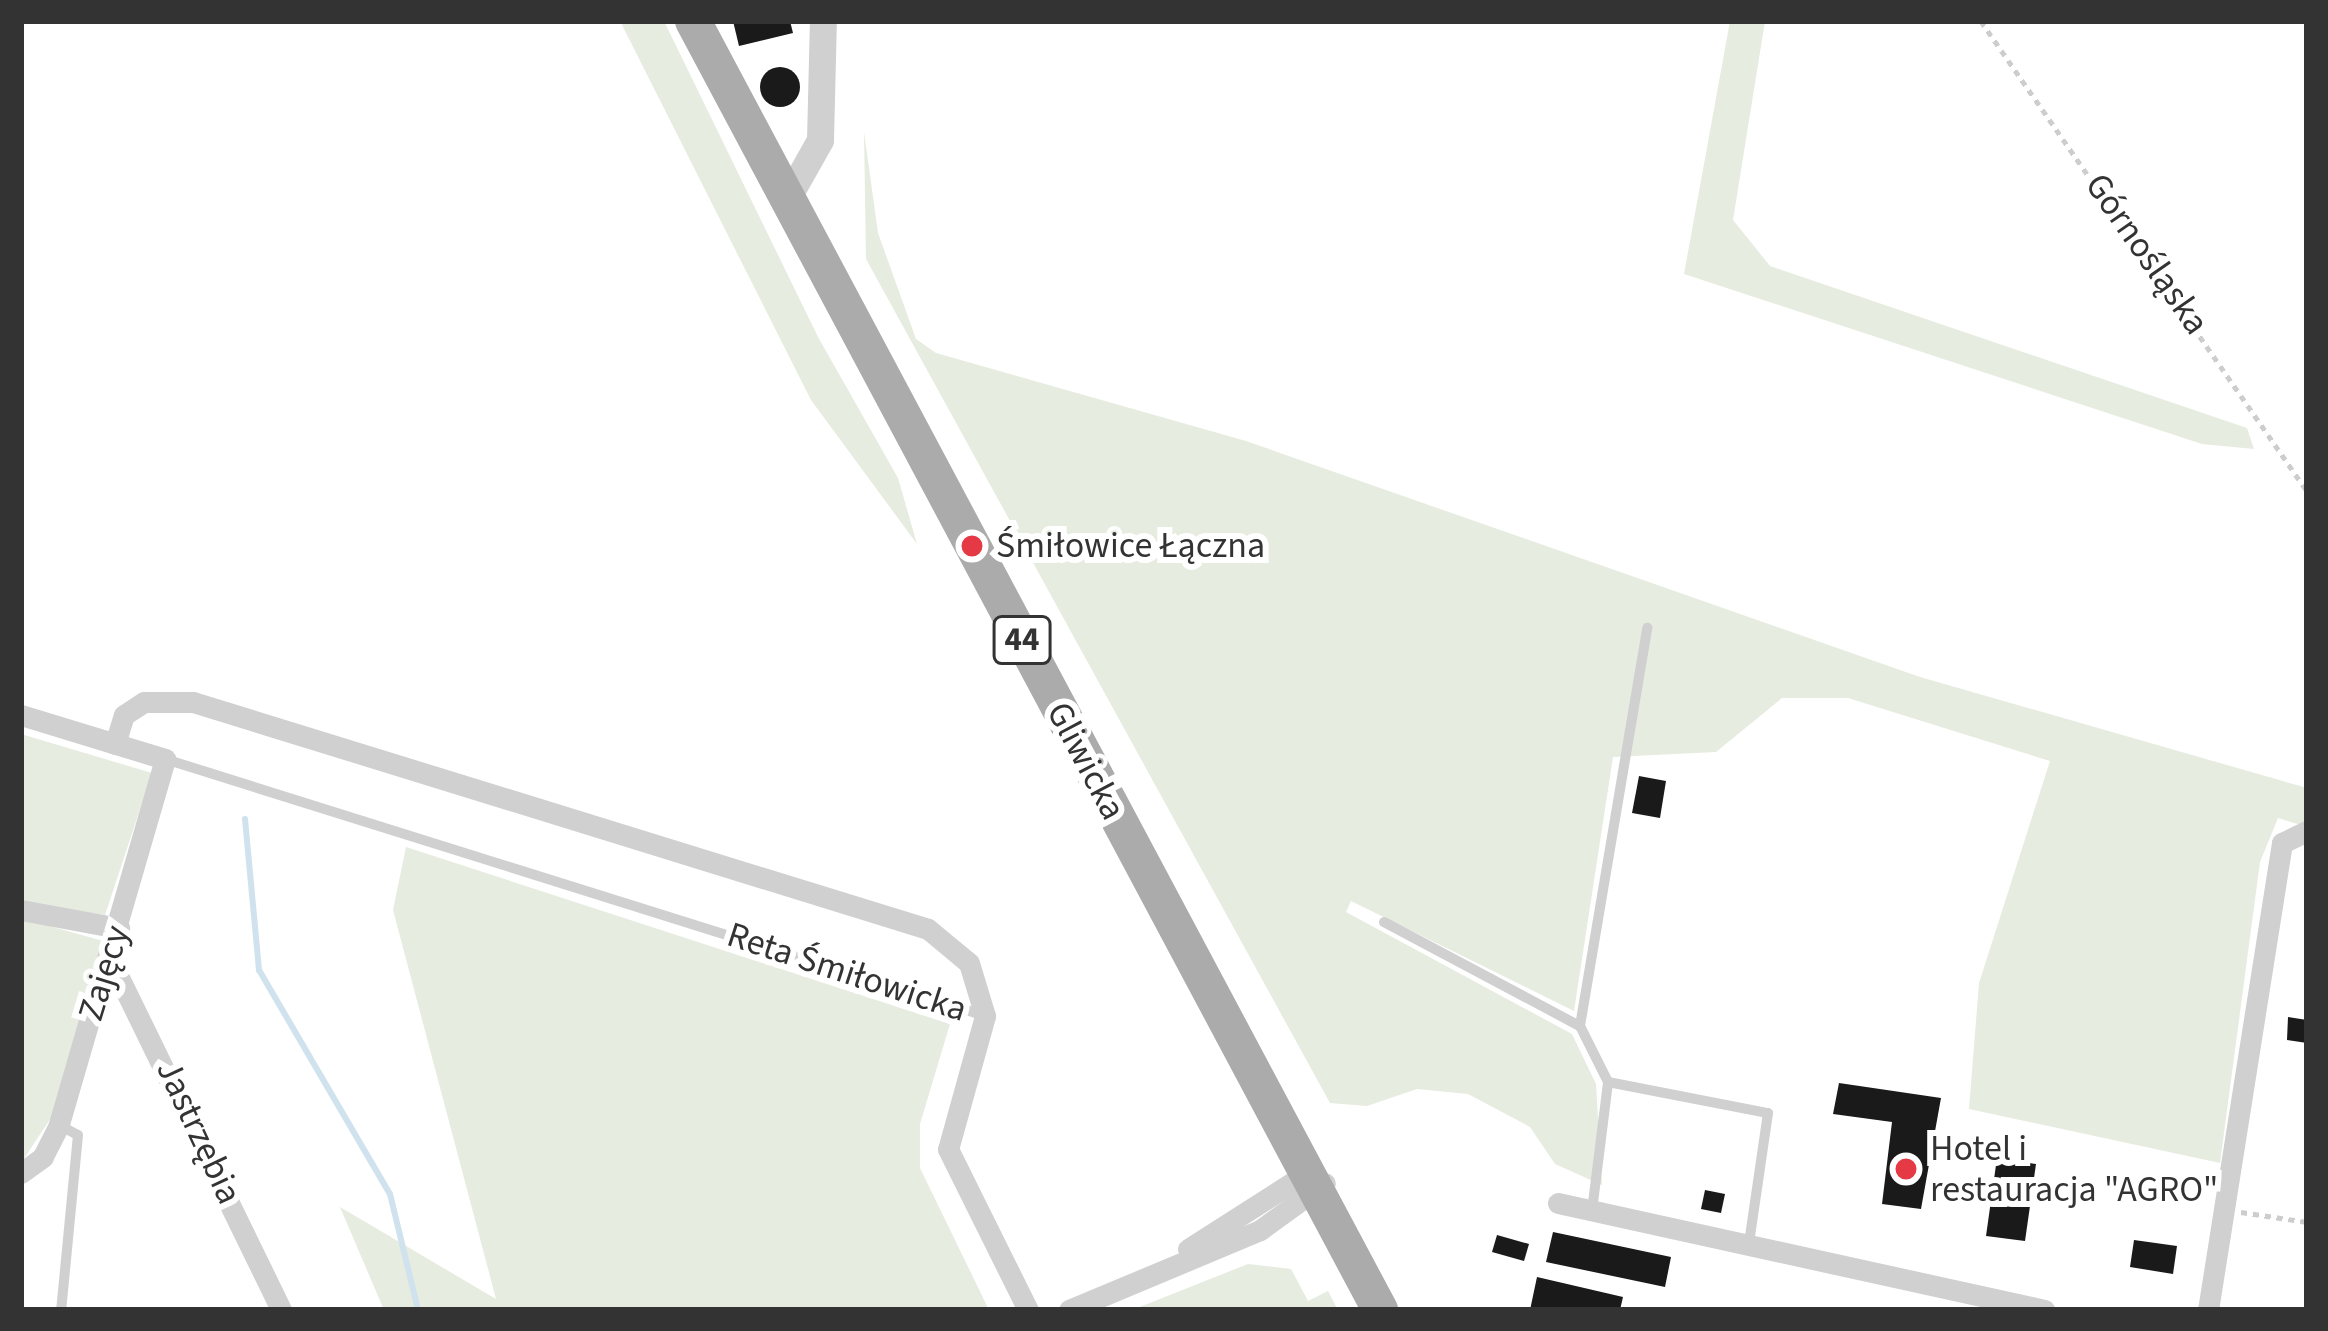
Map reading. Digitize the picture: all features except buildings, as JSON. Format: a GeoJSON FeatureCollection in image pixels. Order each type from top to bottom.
{"type":"FeatureCollection","features":[{"type":"Feature","properties":{"kind":"main road","name":"Gliwicka"},"geometry":{"type":"LineString","coordinates":[[693,21],[1317,1178],[1380,1310]]}},
{"type":"Feature","properties":{"kind":"street"},"geometry":{"type":"LineString","coordinates":[[788,197],[820,140],[823,21]]}},
{"type":"Feature","properties":{"kind":"street","name":"Reta Śmiłowicka"},"geometry":{"type":"LineString","coordinates":[[115,744],[124,715],[144,702],[194,702],[928,929],[969,963],[985,1016]]}},
{"type":"Feature","properties":{"kind":"street","name":"Reta Śmiłowicka"},"geometry":{"type":"LineString","coordinates":[[21,715],[165,759]]}},
{"type":"Feature","properties":{"kind":"street","name":"Zajęcy"},"geometry":{"type":"LineString","coordinates":[[21,1173],[44,1157],[59,1125],[112,961],[165,759]]}},
{"type":"Feature","properties":{"kind":"street"},"geometry":{"type":"LineString","coordinates":[[2207,1310],[2282,843],[2307,831]]}},
{"type":"Feature","properties":{"kind":"street"},"geometry":{"type":"LineString","coordinates":[[21,910],[119,928]]}},
{"type":"Feature","properties":{"kind":"street","name":"Jastrzębia"},"geometry":{"type":"LineString","coordinates":[[112,961],[280,1310]]}},
{"type":"Feature","properties":{"kind":"street"},"geometry":{"type":"LineString","coordinates":[[985,1016],[948,1149],[1028,1310]]}},
{"type":"Feature","properties":{"kind":"street"},"geometry":{"type":"LineString","coordinates":[[1069,1310],[1173,1261],[1260,1230],[1317,1178]]}},
{"type":"Feature","properties":{"kind":"street"},"geometry":{"type":"LineString","coordinates":[[1558,1203],[2044,1310]]}},
{"type":"Feature","properties":{"kind":"lane"},"geometry":{"type":"LineString","coordinates":[[1580,1026],[1647,628]]}},
{"type":"Feature","properties":{"kind":"lane","name":"Reta Śmiłowicka"},"geometry":{"type":"LineString","coordinates":[[165,759],[985,1016]]}},
{"type":"Feature","properties":{"kind":"lane"},"geometry":{"type":"LineString","coordinates":[[1384,922],[1580,1026],[1608,1082],[1592,1210]]}},
{"type":"Feature","properties":{"kind":"lane"},"geometry":{"type":"LineString","coordinates":[[1608,1082],[1768,1113],[1749,1243]]}},
{"type":"Feature","properties":{"kind":"lane"},"geometry":{"type":"LineString","coordinates":[[59,1125],[78,1136],[61,1310]]}},
{"type":"Feature","properties":{"kind":"path","name":"Górnośląska"},"geometry":{"type":"LineString","coordinates":[[1982,21],[2307,491]]}},
{"type":"Feature","properties":{"kind":"path"},"geometry":{"type":"LineString","coordinates":[[2224,1209],[2307,1222]]}},
{"type":"Feature","properties":{"kind":"shaded area"},"geometry":{"type":"Polygon","coordinates":[[[620,21],[664,21],[818,337],[898,478],[917,544],[811,400],[620,21]]]}},
{"type":"Feature","properties":{"kind":"shaded area"},"geometry":{"type":"Polygon","coordinates":[[[1730,21],[1765,21],[1733,220],[1770,266],[2247,428],[2254,449],[2202,444],[1684,274],[1730,21]]]}},
{"type":"Feature","properties":{"kind":"shaded area"},"geometry":{"type":"Polygon","coordinates":[[[864,132],[878,233],[916,339],[936,353],[1246,441],[1920,677],[2307,788],[2307,827],[2278,818],[2260,862],[2220,1163],[1969,1109],[1979,983],[2050,761],[1848,698],[1782,698],[1716,752],[1613,757],[1574,1011],[1351,901],[1346,912],[1572,1034],[1596,1084],[1602,1185],[1555,1164],[1530,1127],[1468,1094],[1417,1089],[1367,1106],[1330,1103],[866,259],[864,132]]]}},
{"type":"Feature","properties":{"kind":"shaded area"},"geometry":{"type":"Polygon","coordinates":[[[21,734],[152,773],[105,915],[21,903],[21,734]]]}},
{"type":"Feature","properties":{"kind":"shaded area"},"geometry":{"type":"Polygon","coordinates":[[[406,847],[950,1024],[920,1124],[920,1168],[989,1310],[384,1310],[340,1207],[496,1299],[393,910],[406,847]]]}},
{"type":"Feature","properties":{"kind":"shaded area"},"geometry":{"type":"Polygon","coordinates":[[[21,918],[103,941],[55,1112],[21,1163],[21,918]]]}},
{"type":"Feature","properties":{"kind":"shaded area"},"geometry":{"type":"Polygon","coordinates":[[[1248,1264],[1291,1269],[1308,1301],[1328,1291],[1338,1310],[1132,1310],[1248,1264]]]}},
{"type":"Feature","properties":{"kind":"waterway"},"geometry":{"type":"LineString","coordinates":[[245,819],[259,970],[390,1194],[418,1310]]}},
{"type":"Feature","properties":{"kind":"place","name":"Śmiłowice Łączna"},"geometry":{"type":"Point","coordinates":[972,546]}},
{"type":"Feature","properties":{"kind":"place","name":"Hotel i restauracja \"AGRO\""},"geometry":{"type":"Point","coordinates":[1906,1169]}}]}
